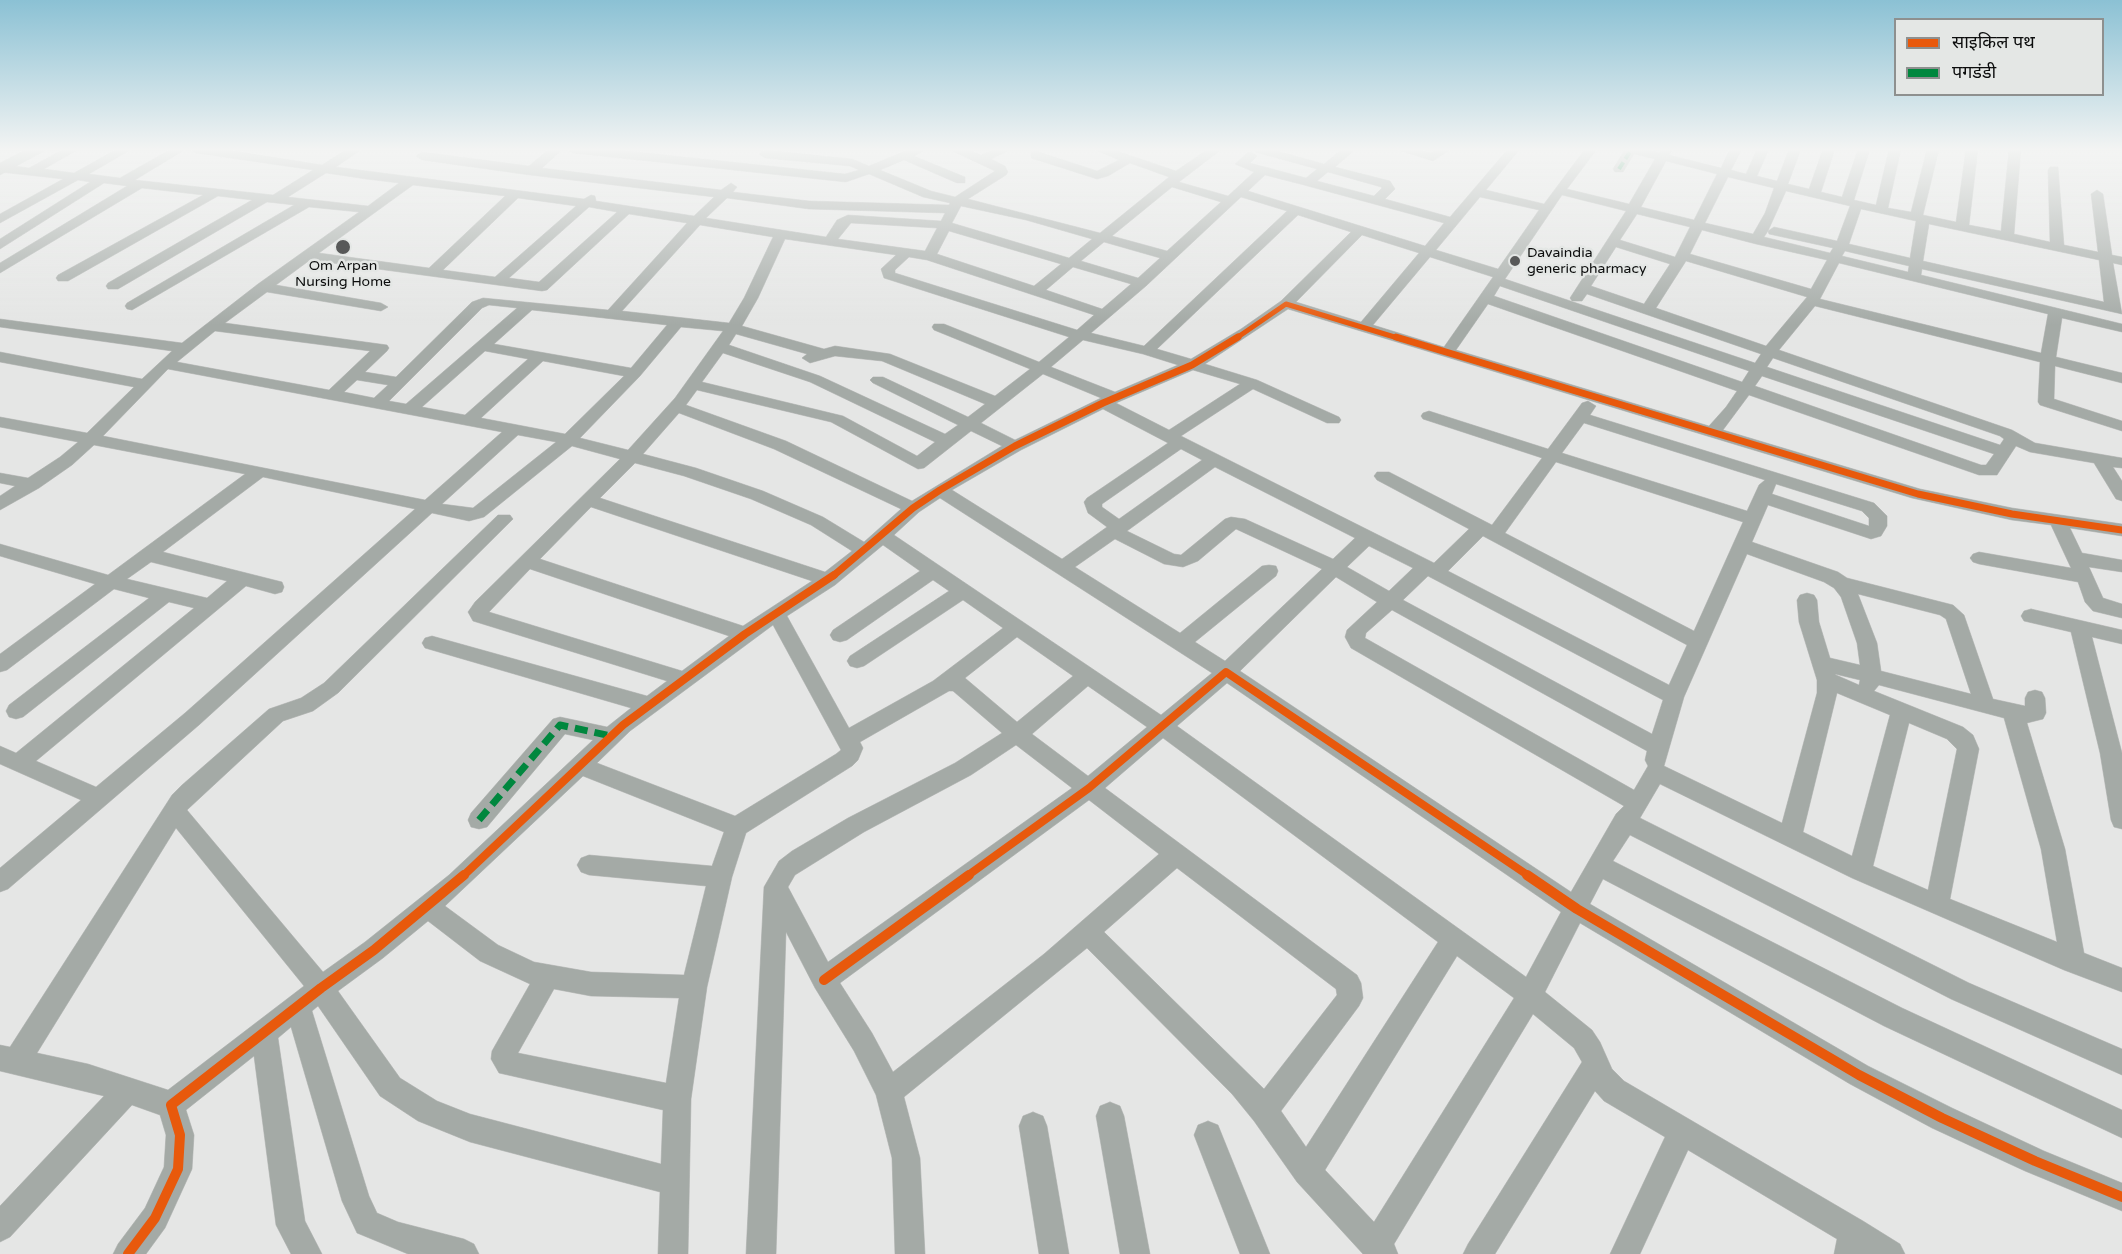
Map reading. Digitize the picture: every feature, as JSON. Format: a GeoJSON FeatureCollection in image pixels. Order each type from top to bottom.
{"type":"FeatureCollection","features":[{"type":"Feature","properties":{"kind":"street"},"geometry":{"type":"LineString","coordinates":[[0,219],[20,208]]}},
{"type":"Feature","properties":{"kind":"street"},"geometry":{"type":"LineString","coordinates":[[0,245],[58,208]]}},
{"type":"Feature","properties":{"kind":"street"},"geometry":{"type":"LineString","coordinates":[[0,269],[101,208]]}},
{"type":"Feature","properties":{"kind":"street"},"geometry":{"type":"LineString","coordinates":[[63,278],[189,208]]}},
{"type":"Feature","properties":{"kind":"street"},"geometry":{"type":"LineString","coordinates":[[113,286],[255,208]]}},
{"type":"Feature","properties":{"kind":"street"},"geometry":{"type":"LineString","coordinates":[[132,306],[298,208]]}},
{"type":"Feature","properties":{"kind":"street"},"geometry":{"type":"LineString","coordinates":[[349,208],[373,210]]}},
{"type":"Feature","properties":{"kind":"street"},"geometry":{"type":"LineString","coordinates":[[0,504],[66,461],[91,440],[165,364],[212,326],[375,208]]}},
{"type":"Feature","properties":{"kind":"street"},"geometry":{"type":"LineString","coordinates":[[432,273],[501,208]]}},
{"type":"Feature","properties":{"kind":"street"},"geometry":{"type":"LineString","coordinates":[[498,281],[581,208]]}},
{"type":"Feature","properties":{"kind":"street"},"geometry":{"type":"LineString","coordinates":[[617,208],[929,256],[1104,314]]}},
{"type":"Feature","properties":{"kind":"street"},"geometry":{"type":"LineString","coordinates":[[612,314],[710,208]]}},
{"type":"Feature","properties":{"kind":"street"},"geometry":{"type":"LineString","coordinates":[[929,256],[954,208]]}},
{"type":"Feature","properties":{"kind":"street"},"geometry":{"type":"LineString","coordinates":[[971,208],[1029,217],[1169,256]]}},
{"type":"Feature","properties":{"kind":"street"},"geometry":{"type":"LineString","coordinates":[[1036,291],[1139,208]]}},
{"type":"Feature","properties":{"kind":"street"},"geometry":{"type":"LineString","coordinates":[[692,384],[837,419],[918,464],[1041,368],[1141,283],[1221,208]]}},
{"type":"Feature","properties":{"kind":"street"},"geometry":{"type":"LineString","coordinates":[[1285,208],[1428,252],[1572,306],[2003,452]]}},
{"type":"Feature","properties":{"kind":"street"},"geometry":{"type":"LineString","coordinates":[[1403,208],[1451,221]]}},
{"type":"Feature","properties":{"kind":"street"},"geometry":{"type":"LineString","coordinates":[[1363,328],[1463,208]]}},
{"type":"Feature","properties":{"kind":"street"},"geometry":{"type":"LineString","coordinates":[[1447,353],[1547,208]]}},
{"type":"Feature","properties":{"kind":"street"},"geometry":{"type":"LineString","coordinates":[[1619,208],[1698,227],[1760,234],[1914,271],[2117,309],[2106,258],[2099,208]]}},
{"type":"Feature","properties":{"kind":"street"},"geometry":{"type":"LineString","coordinates":[[1572,306],[1634,208]]}},
{"type":"Feature","properties":{"kind":"street"},"geometry":{"type":"LineString","coordinates":[[1646,310],[1655,300],[1680,259],[1707,208]]}},
{"type":"Feature","properties":{"kind":"street"},"geometry":{"type":"LineString","coordinates":[[1760,234],[1772,208]]}},
{"type":"Feature","properties":{"kind":"street"},"geometry":{"type":"LineString","coordinates":[[1712,432],[1732,410],[1770,351],[1813,298],[1837,253],[1851,208]]}},
{"type":"Feature","properties":{"kind":"street"},"geometry":{"type":"LineString","coordinates":[[1871,208],[2122,261]]}},
{"type":"Feature","properties":{"kind":"street"},"geometry":{"type":"LineString","coordinates":[[1914,271],[1922,208]]}},
{"type":"Feature","properties":{"kind":"street"},"geometry":{"type":"LineString","coordinates":[[1962,227],[1964,208]]}},
{"type":"Feature","properties":{"kind":"street"},"geometry":{"type":"LineString","coordinates":[[2007,237],[2010,208]]}},
{"type":"Feature","properties":{"kind":"street"},"geometry":{"type":"LineString","coordinates":[[2055,208],[2056,247]]}},
{"type":"Feature","properties":{"kind":"street"},"geometry":{"type":"LineString","coordinates":[[309,256],[542,287],[627,209]]}},
{"type":"Feature","properties":{"kind":"street"},"geometry":{"type":"LineString","coordinates":[[1147,351],[1296,210]]}},
{"type":"Feature","properties":{"kind":"street"},"geometry":{"type":"LineString","coordinates":[[1000,241],[1029,217]]}},
{"type":"Feature","properties":{"kind":"street"},"geometry":{"type":"LineString","coordinates":[[830,240],[842,223],[848,219],[944,225],[1141,283]]}},
{"type":"Feature","properties":{"kind":"street"},"geometry":{"type":"LineString","coordinates":[[171,1105],[321,988],[374,950],[457,882],[579,765],[649,705],[745,634],[828,580],[913,508],[1015,446],[1192,364],[1246,332],[1286,304],[1360,230]]}},
{"type":"Feature","properties":{"kind":"street"},"geometry":{"type":"LineString","coordinates":[[684,679],[480,616],[478,612],[632,456],[675,406],[718,346],[734,328],[781,234]]}},
{"type":"Feature","properties":{"kind":"street"},"geometry":{"type":"LineString","coordinates":[[1612,242],[1680,259],[1813,298],[2122,378]]}},
{"type":"Feature","properties":{"kind":"street"},"geometry":{"type":"LineString","coordinates":[[907,252],[888,269],[889,275],[1079,335],[1147,351],[1252,383],[1333,420]]}},
{"type":"Feature","properties":{"kind":"street"},"geometry":{"type":"LineString","coordinates":[[1914,271],[2055,313],[2122,328]]}},
{"type":"Feature","properties":{"kind":"street"},"geometry":{"type":"LineString","coordinates":[[263,287],[381,307]]}},
{"type":"Feature","properties":{"kind":"street"},"geometry":{"type":"LineString","coordinates":[[1583,288],[2014,437],[2025,445],[2122,463]]}},
{"type":"Feature","properties":{"kind":"street"},"geometry":{"type":"LineString","coordinates":[[1486,298],[1986,471],[1991,471],[2014,437]]}},
{"type":"Feature","properties":{"kind":"street"},"geometry":{"type":"LineString","coordinates":[[378,403],[477,304],[488,301],[734,328],[820,353]]}},
{"type":"Feature","properties":{"kind":"street"},"geometry":{"type":"LineString","coordinates":[[1286,304],[1958,504],[2122,530]]}},
{"type":"Feature","properties":{"kind":"street"},"geometry":{"type":"LineString","coordinates":[[411,409],[529,305]]}},
{"type":"Feature","properties":{"kind":"street"},"geometry":{"type":"LineString","coordinates":[[2055,313],[2048,360],[2046,402],[2122,426]]}},
{"type":"Feature","properties":{"kind":"street"},"geometry":{"type":"LineString","coordinates":[[0,422],[260,471],[469,515],[478,513],[569,440],[635,373],[678,321]]}},
{"type":"Feature","properties":{"kind":"street"},"geometry":{"type":"LineString","coordinates":[[0,323],[185,348]]}},
{"type":"Feature","properties":{"kind":"street"},"geometry":{"type":"LineString","coordinates":[[212,326],[382,348],[332,395]]}},
{"type":"Feature","properties":{"kind":"street"},"geometry":{"type":"LineString","coordinates":[[939,327],[1041,368],[1109,401],[1174,440],[1431,569],[1674,697]]}},
{"type":"Feature","properties":{"kind":"street"},"geometry":{"type":"LineString","coordinates":[[482,346],[635,373]]}},
{"type":"Feature","properties":{"kind":"street"},"geometry":{"type":"LineString","coordinates":[[718,346],[789,370],[843,392],[948,442]]}},
{"type":"Feature","properties":{"kind":"street"},"geometry":{"type":"LineString","coordinates":[[789,370],[820,353],[857,352],[885,357],[997,403]]}},
{"type":"Feature","properties":{"kind":"street"},"geometry":{"type":"LineString","coordinates":[[0,357],[144,384]]}},
{"type":"Feature","properties":{"kind":"street"},"geometry":{"type":"LineString","coordinates":[[469,420],[539,357]]}},
{"type":"Feature","properties":{"kind":"street"},"geometry":{"type":"LineString","coordinates":[[165,364],[515,429],[632,456],[690,472],[757,495],[817,522],[865,550]]}},
{"type":"Feature","properties":{"kind":"street"},"geometry":{"type":"LineString","coordinates":[[353,375],[400,382]]}},
{"type":"Feature","properties":{"kind":"street"},"geometry":{"type":"LineString","coordinates":[[878,380],[1015,446]]}},
{"type":"Feature","properties":{"kind":"street"},"geometry":{"type":"LineString","coordinates":[[1252,383],[1093,502],[1094,509],[1116,529],[1172,560],[1183,561],[1192,557],[1231,524],[1239,523],[1335,568],[1390,601],[1658,747]]}},
{"type":"Feature","properties":{"kind":"street"},"geometry":{"type":"LineString","coordinates":[[1594,397],[1552,457],[1488,532],[1431,569],[1390,601],[1357,630],[1355,637],[1359,643],[1631,812],[1960,991],[2122,1062]]}},
{"type":"Feature","properties":{"kind":"street"},"geometry":{"type":"LineString","coordinates":[[675,406],[780,445],[913,508]]}},
{"type":"Feature","properties":{"kind":"street"},"geometry":{"type":"LineString","coordinates":[[1429,416],[1752,519]]}},
{"type":"Feature","properties":{"kind":"street"},"geometry":{"type":"LineString","coordinates":[[1580,417],[1868,507],[1878,516],[1879,521],[1875,532],[1863,531],[1762,497]]}},
{"type":"Feature","properties":{"kind":"street"},"geometry":{"type":"LineString","coordinates":[[0,882],[192,719],[432,506],[515,429]]}},
{"type":"Feature","properties":{"kind":"street"},"geometry":{"type":"LineString","coordinates":[[1087,932],[1242,1085],[1264,1111],[1307,1172],[1380,1250],[1530,995],[1598,865],[1655,772],[1658,747],[1674,697],[1762,497],[1785,453]]}},
{"type":"Feature","properties":{"kind":"street"},"geometry":{"type":"LineString","coordinates":[[2099,458],[2122,495]]}},
{"type":"Feature","properties":{"kind":"street"},"geometry":{"type":"LineString","coordinates":[[1062,568],[1214,460]]}},
{"type":"Feature","properties":{"kind":"street"},"geometry":{"type":"LineString","coordinates":[[0,665],[260,471]]}},
{"type":"Feature","properties":{"kind":"street"},"geometry":{"type":"LineString","coordinates":[[1383,476],[1699,642]]}},
{"type":"Feature","properties":{"kind":"street"},"geometry":{"type":"LineString","coordinates":[[0,478],[33,484]]}},
{"type":"Feature","properties":{"kind":"street"},"geometry":{"type":"LineString","coordinates":[[940,490],[1226,672],[1577,909],[1859,1075],[1942,1118],[2035,1161],[2122,1197]]}},
{"type":"Feature","properties":{"kind":"street"},"geometry":{"type":"LineString","coordinates":[[588,500],[828,580]]}},
{"type":"Feature","properties":{"kind":"street"},"geometry":{"type":"LineString","coordinates":[[171,1105],[88,1077],[8,1060],[180,801],[276,715],[291,708],[306,705],[331,688],[504,519]]}},
{"type":"Feature","properties":{"kind":"street"},"geometry":{"type":"LineString","coordinates":[[2057,520],[2095,602],[2100,606],[2122,611]]}},
{"type":"Feature","properties":{"kind":"street"},"geometry":{"type":"LineString","coordinates":[[882,536],[1162,726],[1530,995],[1583,1039],[1591,1051],[1602,1078],[1614,1091],[1682,1131],[1851,1243],[1890,1254]]}},
{"type":"Feature","properties":{"kind":"street"},"geometry":{"type":"LineString","coordinates":[[824,980],[1089,788],[1226,672],[1367,537]]}},
{"type":"Feature","properties":{"kind":"street"},"geometry":{"type":"LineString","coordinates":[[1741,545],[1831,577],[1841,583],[1946,610],[1954,615],[1985,705]]}},
{"type":"Feature","properties":{"kind":"street"},"geometry":{"type":"LineString","coordinates":[[0,550],[110,582],[210,605]]}},
{"type":"Feature","properties":{"kind":"street"},"geometry":{"type":"LineString","coordinates":[[146,554],[275,587]]}},
{"type":"Feature","properties":{"kind":"street"},"geometry":{"type":"LineString","coordinates":[[1979,558],[2085,577]]}},
{"type":"Feature","properties":{"kind":"street"},"geometry":{"type":"LineString","coordinates":[[2075,558],[2122,566]]}},
{"type":"Feature","properties":{"kind":"street"},"geometry":{"type":"LineString","coordinates":[[527,561],[745,634]]}},
{"type":"Feature","properties":{"kind":"street"},"geometry":{"type":"LineString","coordinates":[[840,635],[933,571]]}},
{"type":"Feature","properties":{"kind":"street"},"geometry":{"type":"LineString","coordinates":[[1181,643],[1269,571]]}},
{"type":"Feature","properties":{"kind":"street"},"geometry":{"type":"LineString","coordinates":[[98,798],[10,759],[242,579]]}},
{"type":"Feature","properties":{"kind":"street"},"geometry":{"type":"LineString","coordinates":[[1841,583],[1850,596],[1867,643],[1871,675],[1866,696]]}},
{"type":"Feature","properties":{"kind":"street"},"geometry":{"type":"LineString","coordinates":[[857,661],[963,591]]}},
{"type":"Feature","properties":{"kind":"street"},"geometry":{"type":"LineString","coordinates":[[16,711],[165,595]]}},
{"type":"Feature","properties":{"kind":"street"},"geometry":{"type":"LineString","coordinates":[[1790,837],[1827,693],[1825,672],[1809,622],[1807,600]]}},
{"type":"Feature","properties":{"kind":"street"},"geometry":{"type":"LineString","coordinates":[[673,1254],[673,1181],[677,1099],[694,987],[720,877],[737,826],[844,760],[852,748],[845,740],[776,614]]}},
{"type":"Feature","properties":{"kind":"street"},"geometry":{"type":"LineString","coordinates":[[2031,616],[2122,637]]}},
{"type":"Feature","properties":{"kind":"street"},"geometry":{"type":"LineString","coordinates":[[939,686],[1016,628]]}},
{"type":"Feature","properties":{"kind":"street"},"geometry":{"type":"LineString","coordinates":[[2080,628],[2111,753],[2122,820]]}},
{"type":"Feature","properties":{"kind":"street"},"geometry":{"type":"LineString","coordinates":[[432,643],[649,705]]}},
{"type":"Feature","properties":{"kind":"street"},"geometry":{"type":"LineString","coordinates":[[1825,672],[1871,675],[2031,715],[2036,713],[2035,698]]}},
{"type":"Feature","properties":{"kind":"street"},"geometry":{"type":"LineString","coordinates":[[1825,672],[1866,696],[1954,733],[1965,741],[1968,749],[1938,905]]}},
{"type":"Feature","properties":{"kind":"street"},"geometry":{"type":"LineString","coordinates":[[761,1254],[776,887],[787,868],[800,858],[856,825],[963,769],[1017,734],[1088,674]]}},
{"type":"Feature","properties":{"kind":"street"},"geometry":{"type":"LineString","coordinates":[[845,740],[939,686],[946,683],[958,683],[1017,734],[1348,983],[1351,991],[1350,998],[1264,1111]]}},
{"type":"Feature","properties":{"kind":"street"},"geometry":{"type":"LineString","coordinates":[[1860,871],[1902,711]]}},
{"type":"Feature","properties":{"kind":"street"},"geometry":{"type":"LineString","coordinates":[[2013,712],[2053,849],[2073,962]]}},
{"type":"Feature","properties":{"kind":"street"},"geometry":{"type":"LineString","coordinates":[[479,820],[560,725],[611,736]]}},
{"type":"Feature","properties":{"kind":"street"},"geometry":{"type":"LineString","coordinates":[[579,765],[737,826]]}},
{"type":"Feature","properties":{"kind":"street"},"geometry":{"type":"LineString","coordinates":[[1655,772],[1860,871],[2073,962],[2122,980]]}},
{"type":"Feature","properties":{"kind":"street"},"geometry":{"type":"LineString","coordinates":[[180,801],[175,812],[321,988],[390,1086],[428,1111],[470,1128],[673,1181]]}},
{"type":"Feature","properties":{"kind":"street"},"geometry":{"type":"LineString","coordinates":[[889,1092],[1053,962],[1176,854]]}},
{"type":"Feature","properties":{"kind":"street"},"geometry":{"type":"LineString","coordinates":[[1598,865],[1893,1017],[2122,1124]]}},
{"type":"Feature","properties":{"kind":"street"},"geometry":{"type":"LineString","coordinates":[[589,866],[720,877]]}},
{"type":"Feature","properties":{"kind":"street"},"geometry":{"type":"LineString","coordinates":[[776,887],[824,980],[864,1042],[889,1092],[906,1158],[910,1254]]}},
{"type":"Feature","properties":{"kind":"street"},"geometry":{"type":"LineString","coordinates":[[427,906],[489,953],[531,973],[591,984],[694,987]]}},
{"type":"Feature","properties":{"kind":"street"},"geometry":{"type":"LineString","coordinates":[[1307,1172],[1454,939]]}},
{"type":"Feature","properties":{"kind":"street"},"geometry":{"type":"LineString","coordinates":[[548,976],[505,1051],[504,1059],[508,1064],[677,1099]]}},
{"type":"Feature","properties":{"kind":"street"},"geometry":{"type":"LineString","coordinates":[[298,1007],[356,1201],[367,1223],[396,1236],[464,1254]]}},
{"type":"Feature","properties":{"kind":"street"},"geometry":{"type":"LineString","coordinates":[[264,1033],[291,1226],[307,1254]]}},
{"type":"Feature","properties":{"kind":"street"},"geometry":{"type":"LineString","coordinates":[[1478,1254],[1596,1065]]}},
{"type":"Feature","properties":{"kind":"street"},"geometry":{"type":"LineString","coordinates":[[0,1227],[128,1090]]}},
{"type":"Feature","properties":{"kind":"street"},"geometry":{"type":"LineString","coordinates":[[128,1254],[155,1218],[178,1169],[180,1136],[171,1105]]}},
{"type":"Feature","properties":{"kind":"street"},"geometry":{"type":"LineString","coordinates":[[1110,1116],[1135,1254]]}},
{"type":"Feature","properties":{"kind":"street"},"geometry":{"type":"LineString","coordinates":[[1033,1126],[1054,1254]]}},
{"type":"Feature","properties":{"kind":"street"},"geometry":{"type":"LineString","coordinates":[[1625,1254],[1682,1131]]}},
{"type":"Feature","properties":{"kind":"street"},"geometry":{"type":"LineString","coordinates":[[1208,1135],[1255,1254]]}},
{"type":"Feature","properties":{"kind":"marked path"},"geometry":{"type":"LineString","coordinates":[[479,820],[560,725],[611,736]]}},
{"type":"Feature","properties":{"kind":"cycle path"},"geometry":{"type":"LineString","coordinates":[[128,1254],[155,1218],[178,1169],[180,1135],[171,1105],[321,988],[374,950],[457,882],[623,725],[745,634],[828,580],[913,508],[940,490],[1015,446],[1103,403],[1192,365],[1286,304],[1918,494],[2012,514],[2122,530]]}},
{"type":"Feature","properties":{"kind":"cycle path"},"geometry":{"type":"LineString","coordinates":[[824,980],[1089,788],[1226,672],[1577,909],[1859,1075],[1942,1118],[2035,1161],[2122,1197]]}},
{"type":"Feature","properties":{"kind":"place","name":"Om Arpan Nursing Home"},"geometry":{"type":"Point","coordinates":[343,247]}},
{"type":"Feature","properties":{"kind":"place","name":"Davaindia generic pharmacy"},"geometry":{"type":"Point","coordinates":[1515,261]}}]}
